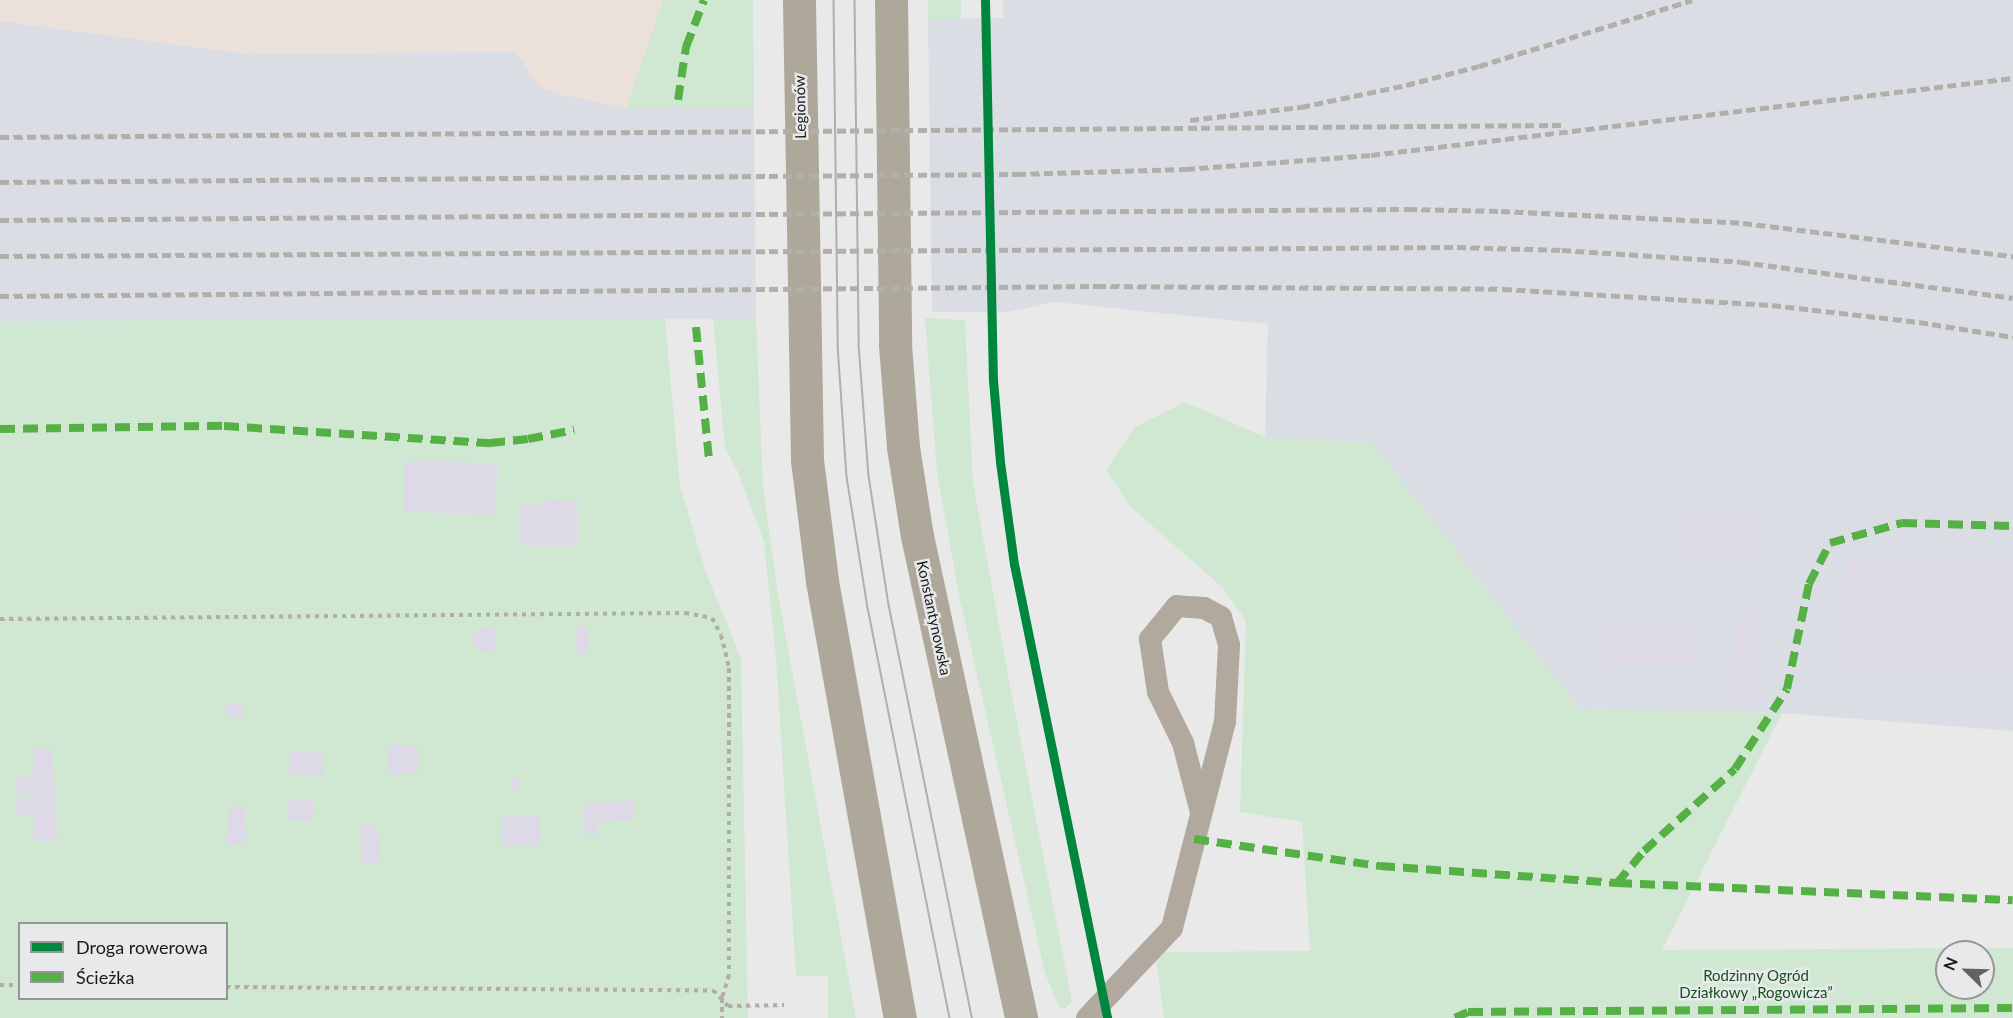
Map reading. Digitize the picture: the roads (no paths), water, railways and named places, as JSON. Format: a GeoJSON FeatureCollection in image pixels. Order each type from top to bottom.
{"type":"FeatureCollection","features":[{"type":"Feature","properties":{"kind":"main road","name":"Legionów"},"geometry":{"type":"LineString","coordinates":[[799,0],[804,425],[811,497],[822,581],[900,1018]]}},
{"type":"Feature","properties":{"kind":"main road","name":"Konstantynowska"},"geometry":{"type":"LineString","coordinates":[[891,0],[895,345],[903,447],[917,536],[1021,1018]]}},
{"type":"Feature","properties":{"kind":"lane"},"geometry":{"type":"LineString","coordinates":[[1087,1018],[1172,928],[1225,722],[1228,645],[1221,617],[1203,608],[1177,606],[1150,639],[1158,692],[1183,743],[1201,812]]}},
{"type":"Feature","properties":{"kind":"tram line"},"geometry":{"type":"LineString","coordinates":[[834,0],[838,345],[847,477],[868,608],[950,1018]]}},
{"type":"Feature","properties":{"kind":"tram line"},"geometry":{"type":"LineString","coordinates":[[855,0],[859,344],[869,476],[889,605],[972,1018]]}},
{"type":"Feature","properties":{"kind":"railway"},"geometry":{"type":"LineString","coordinates":[[1190,120],[1301,107],[1406,85],[1479,66],[1692,0]]}},
{"type":"Feature","properties":{"kind":"railway"},"geometry":{"type":"LineString","coordinates":[[0,182],[1017,174],[1186,169],[1371,155],[2013,78]]}},
{"type":"Feature","properties":{"kind":"railway"},"geometry":{"type":"LineString","coordinates":[[0,137],[1563,125]]}},
{"type":"Feature","properties":{"kind":"railway"},"geometry":{"type":"LineString","coordinates":[[0,220],[1408,209],[1501,211],[1743,223],[2013,256]]}},
{"type":"Feature","properties":{"kind":"railway"},"geometry":{"type":"LineString","coordinates":[[0,256],[1457,247],[1562,250],[1741,262],[2013,298]]}},
{"type":"Feature","properties":{"kind":"railway"},"geometry":{"type":"LineString","coordinates":[[0,296],[1097,286],[1503,289],[1772,305],[1919,322],[2013,337]]}},
{"type":"Feature","properties":{"kind":"park label","name":"Rodzinny Ogród Działkowy „Rogowicza”"},"geometry":{"type":"Point","coordinates":[1756,984]}}]}
